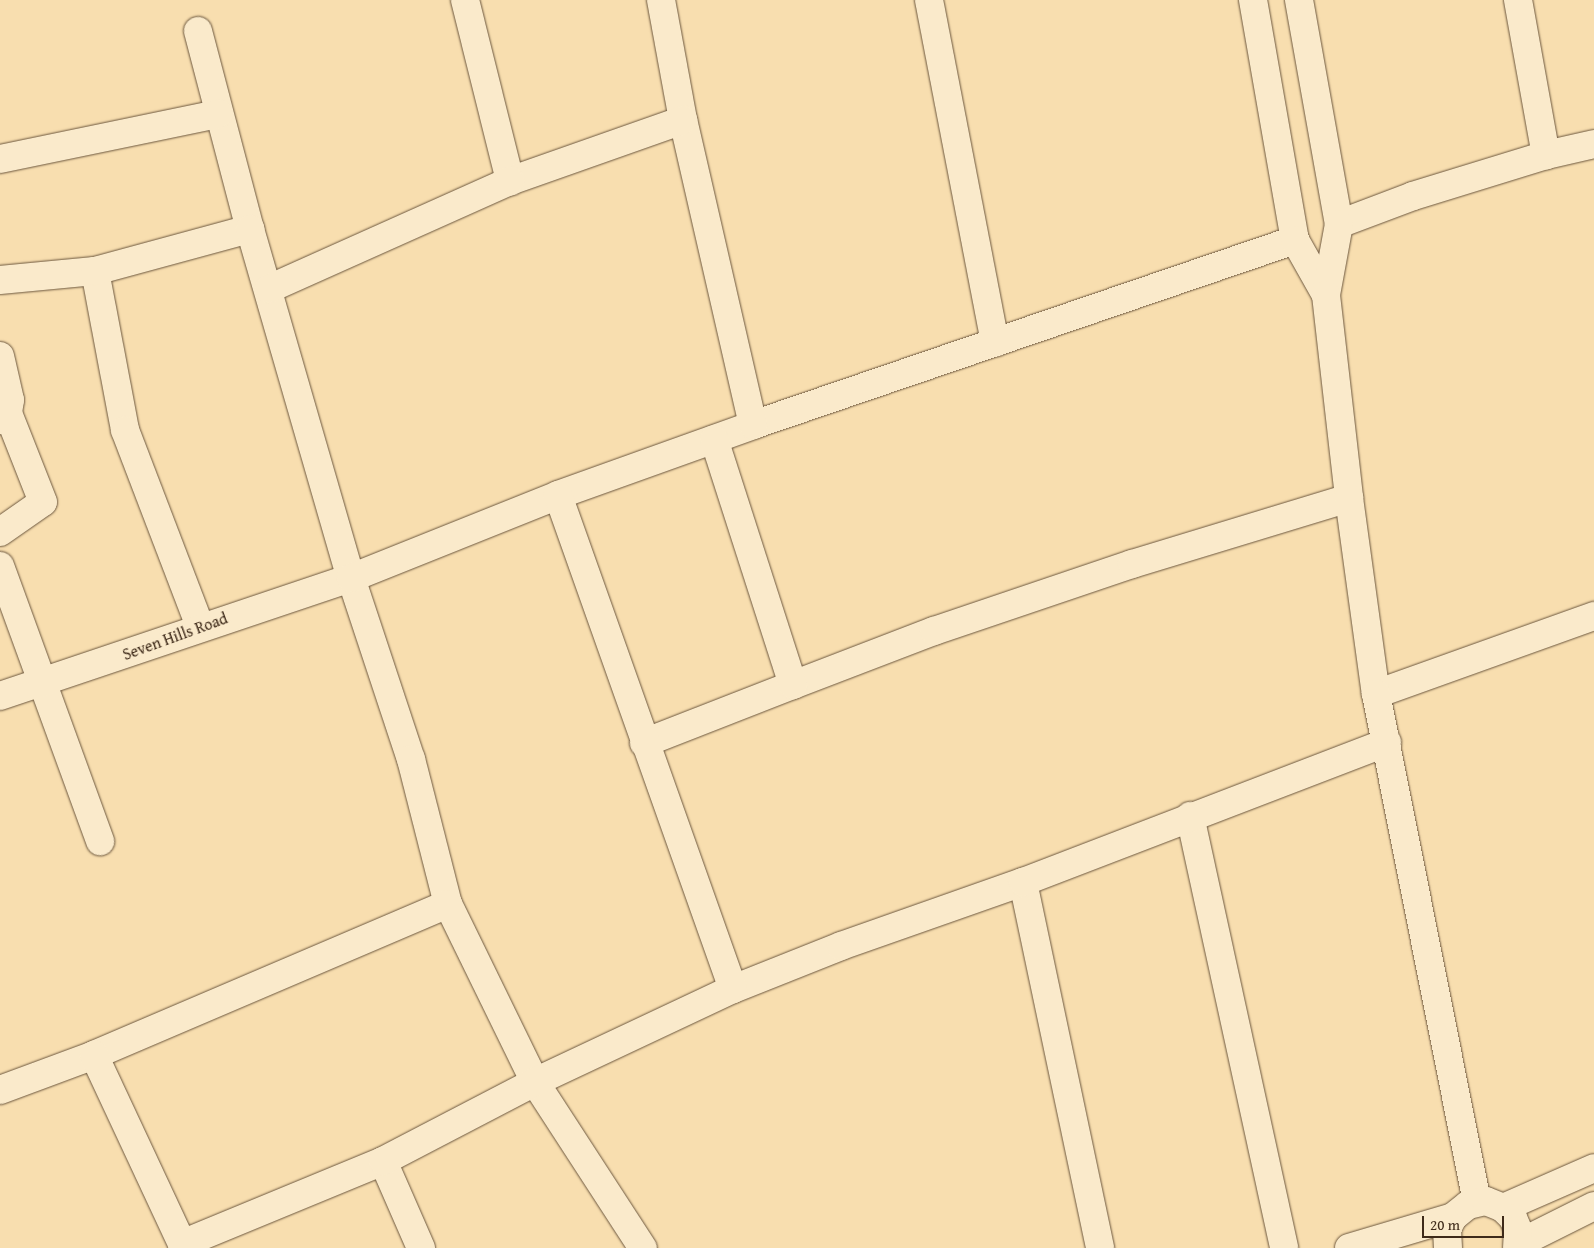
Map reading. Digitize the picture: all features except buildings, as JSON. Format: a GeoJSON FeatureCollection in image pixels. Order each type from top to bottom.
{"type":"FeatureCollection","features":[{"type":"Feature","properties":{"kind":"street"},"geometry":{"type":"LineString","coordinates":[[465,0],[510,181]]}},
{"type":"Feature","properties":{"kind":"street"},"geometry":{"type":"LineString","coordinates":[[661,0],[683,120],[753,425]]}},
{"type":"Feature","properties":{"kind":"street"},"geometry":{"type":"LineString","coordinates":[[929,0],[995,343]]}},
{"type":"Feature","properties":{"kind":"street"},"geometry":{"type":"LineString","coordinates":[[1254,0],[1295,240],[1326,295]]}},
{"type":"Feature","properties":{"kind":"street"},"geometry":{"type":"LineString","coordinates":[[1299,0],[1339,224],[1326,295],[1349,498],[1376,694],[1477,1202]]}},
{"type":"Feature","properties":{"kind":"street"},"geometry":{"type":"LineString","coordinates":[[1518,0],[1546,155]]}},
{"type":"Feature","properties":{"kind":"street"},"geometry":{"type":"LineString","coordinates":[[198,31],[218,114],[250,229],[270,288],[351,578],[411,760],[448,904],[534,1082],[643,1248]]}},
{"type":"Feature","properties":{"kind":"street"},"geometry":{"type":"LineString","coordinates":[[0,159],[218,114]]}},
{"type":"Feature","properties":{"kind":"street"},"geometry":{"type":"LineString","coordinates":[[270,288],[510,181],[683,120]]}},
{"type":"Feature","properties":{"kind":"street"},"geometry":{"type":"LineString","coordinates":[[1339,224],[1413,196],[1546,155],[1594,144]]}},
{"type":"Feature","properties":{"kind":"street"},"geometry":{"type":"LineString","coordinates":[[0,280],[95,271],[250,229]]}},
{"type":"Feature","properties":{"kind":"street","name":"Seven Hills Road"},"geometry":{"type":"LineString","coordinates":[[0,696],[200,626],[351,578],[558,495],[753,425],[1295,240]]}},
{"type":"Feature","properties":{"kind":"street"},"geometry":{"type":"LineString","coordinates":[[95,271],[125,430],[200,626]]}},
{"type":"Feature","properties":{"kind":"street"},"geometry":{"type":"LineString","coordinates":[[0,356],[10,400],[4,416],[43,502],[0,532]]}},
{"type":"Feature","properties":{"kind":"street"},"geometry":{"type":"LineString","coordinates":[[714,439],[792,685]]}},
{"type":"Feature","properties":{"kind":"street"},"geometry":{"type":"LineString","coordinates":[[558,495],[644,743],[733,989]]}},
{"type":"Feature","properties":{"kind":"street"},"geometry":{"type":"LineString","coordinates":[[644,743],[934,631],[1113,570],[1349,498]]}},
{"type":"Feature","properties":{"kind":"street"},"geometry":{"type":"LineString","coordinates":[[0,566],[100,841]]}},
{"type":"Feature","properties":{"kind":"street"},"geometry":{"type":"LineString","coordinates":[[1376,694],[1594,616]]}},
{"type":"Feature","properties":{"kind":"street"},"geometry":{"type":"LineString","coordinates":[[94,1056],[183,1246],[383,1161],[534,1082],[733,989],[841,946],[1022,882],[1387,742]]}},
{"type":"Feature","properties":{"kind":"street"},"geometry":{"type":"LineString","coordinates":[[1190,816],[1284,1248]]}},
{"type":"Feature","properties":{"kind":"street"},"geometry":{"type":"LineString","coordinates":[[1022,882],[1100,1248]]}},
{"type":"Feature","properties":{"kind":"street"},"geometry":{"type":"LineString","coordinates":[[0,1090],[94,1056],[448,904]]}},
{"type":"Feature","properties":{"kind":"street"},"geometry":{"type":"LineString","coordinates":[[383,1161],[421,1248]]}},
{"type":"Feature","properties":{"kind":"street"},"geometry":{"type":"LineString","coordinates":[[1503,1208],[1594,1168]]}},
{"type":"Feature","properties":{"kind":"street"},"geometry":{"type":"LineString","coordinates":[[1349,1248],[1453,1217],[1477,1202],[1503,1208],[1513,1218],[1518,1230],[1518,1246],[1594,1206]]}},
{"type":"Feature","properties":{"kind":"street"},"geometry":{"type":"LineString","coordinates":[[1448,1248],[1447,1229],[1453,1217]]}}]}
